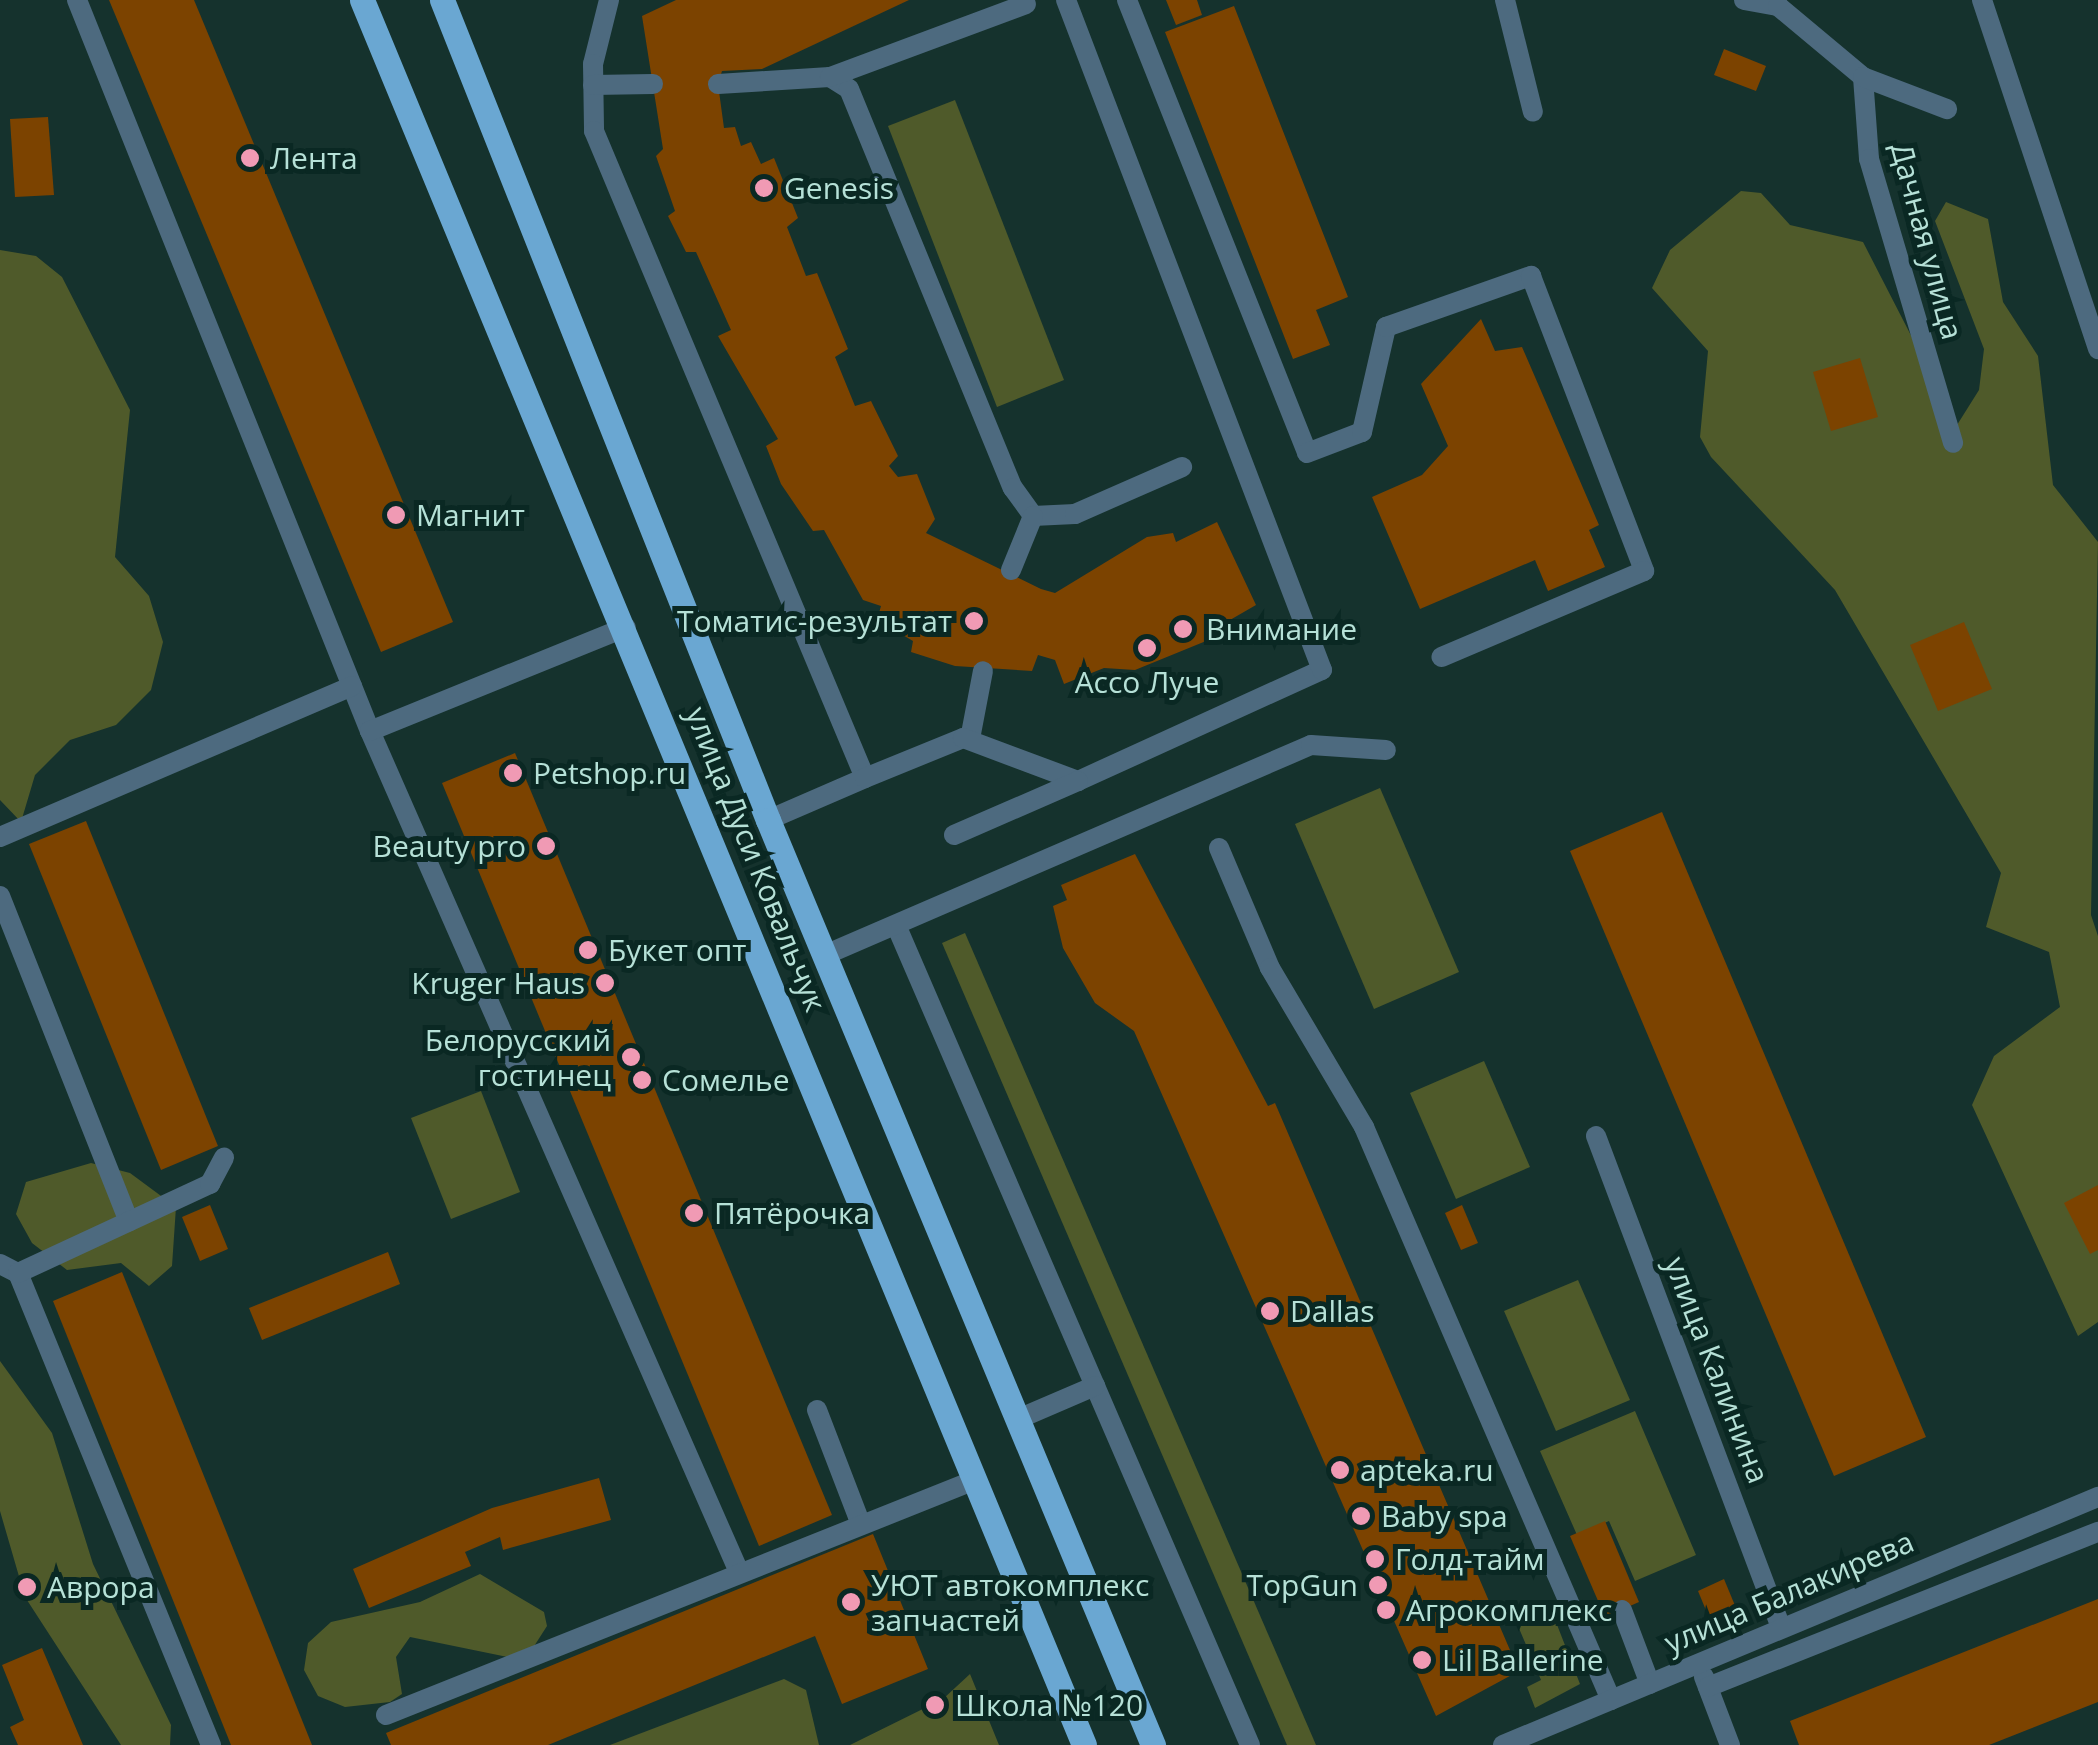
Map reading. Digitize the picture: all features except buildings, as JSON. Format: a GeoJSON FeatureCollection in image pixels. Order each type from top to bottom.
{"type":"FeatureCollection","features":[{"type":"Feature","properties":{"kind":"main road","name":"улица Дуси Ковальчук"},"geometry":{"type":"LineString","coordinates":[[362,0],[626,627],[1084,1745]]}},
{"type":"Feature","properties":{"kind":"main road","name":"улица Дуси Ковальчук"},"geometry":{"type":"LineString","coordinates":[[442,0],[768,820],[1153,1745]]}},
{"type":"Feature","properties":{"kind":"street"},"geometry":{"type":"LineString","coordinates":[[78,0],[370,731],[738,1572]]}},
{"type":"Feature","properties":{"kind":"street"},"geometry":{"type":"LineString","coordinates":[[609,0],[594,85],[594,131],[865,778]]}},
{"type":"Feature","properties":{"kind":"street"},"geometry":{"type":"LineString","coordinates":[[954,835],[1314,679],[1323,659],[1066,0]]}},
{"type":"Feature","properties":{"kind":"street"},"geometry":{"type":"LineString","coordinates":[[1127,0],[1307,453],[1362,432],[1386,327],[1531,276],[1644,571],[1441,656]]}},
{"type":"Feature","properties":{"kind":"street"},"geometry":{"type":"LineString","coordinates":[[1504,0],[1533,112]]}},
{"type":"Feature","properties":{"kind":"street"},"geometry":{"type":"LineString","coordinates":[[1744,0],[1780,3],[1863,77],[1947,108]]}},
{"type":"Feature","properties":{"kind":"street"},"geometry":{"type":"LineString","coordinates":[[1982,0],[2098,349]]}},
{"type":"Feature","properties":{"kind":"street"},"geometry":{"type":"LineString","coordinates":[[718,84],[830,77],[1026,4]]}},
{"type":"Feature","properties":{"kind":"street"},"geometry":{"type":"LineString","coordinates":[[830,77],[850,89],[1012,488],[1033,516]]}},
{"type":"Feature","properties":{"kind":"street","name":"Дачная улица"},"geometry":{"type":"LineString","coordinates":[[1863,77],[1869,159],[1953,443]]}},
{"type":"Feature","properties":{"kind":"street"},"geometry":{"type":"LineString","coordinates":[[594,85],[653,84]]}},
{"type":"Feature","properties":{"kind":"street"},"geometry":{"type":"LineString","coordinates":[[1033,516],[1076,514],[1182,467]]}},
{"type":"Feature","properties":{"kind":"street"},"geometry":{"type":"LineString","coordinates":[[1012,570],[1033,516]]}},
{"type":"Feature","properties":{"kind":"street"},"geometry":{"type":"LineString","coordinates":[[370,731],[626,627]]}},
{"type":"Feature","properties":{"kind":"street"},"geometry":{"type":"LineString","coordinates":[[970,738],[983,672]]}},
{"type":"Feature","properties":{"kind":"street"},"geometry":{"type":"LineString","coordinates":[[0,837],[352,686]]}},
{"type":"Feature","properties":{"kind":"street"},"geometry":{"type":"LineString","coordinates":[[768,820],[970,738],[1078,781]]}},
{"type":"Feature","properties":{"kind":"street"},"geometry":{"type":"LineString","coordinates":[[825,955],[1311,744],[1386,750]]}},
{"type":"Feature","properties":{"kind":"street"},"geometry":{"type":"LineString","coordinates":[[1219,848],[1270,968],[1364,1126],[1612,1700]]}},
{"type":"Feature","properties":{"kind":"street"},"geometry":{"type":"LineString","coordinates":[[0,896],[129,1221]]}},
{"type":"Feature","properties":{"kind":"street"},"geometry":{"type":"LineString","coordinates":[[896,924],[1250,1745]]}},
{"type":"Feature","properties":{"kind":"street","name":"улица Калинина"},"geometry":{"type":"LineString","coordinates":[[1596,1136],[1780,1625]]}},
{"type":"Feature","properties":{"kind":"street"},"geometry":{"type":"LineString","coordinates":[[212,1745],[9,1268],[210,1184],[224,1158]]}},
{"type":"Feature","properties":{"kind":"street"},"geometry":{"type":"LineString","coordinates":[[1018,1419],[1095,1386]]}},
{"type":"Feature","properties":{"kind":"street"},"geometry":{"type":"LineString","coordinates":[[816,1410],[860,1522]]}},
{"type":"Feature","properties":{"kind":"street"},"geometry":{"type":"LineString","coordinates":[[386,1715],[860,1522],[975,1480]]}},
{"type":"Feature","properties":{"kind":"street","name":"улица Балакирева"},"geometry":{"type":"LineString","coordinates":[[1504,1745],[1780,1625],[2098,1497]]}},
{"type":"Feature","properties":{"kind":"street"},"geometry":{"type":"LineString","coordinates":[[1708,1688],[2098,1532]]}},
{"type":"Feature","properties":{"kind":"street"},"geometry":{"type":"LineString","coordinates":[[1622,1610],[1650,1684]]}},
{"type":"Feature","properties":{"kind":"street"},"geometry":{"type":"LineString","coordinates":[[1699,1662],[1730,1745]]}},
{"type":"Feature","properties":{"kind":"green space"},"geometry":{"type":"Polygon","coordinates":[[[955,100],[1064,380],[997,407],[888,126],[955,100]]]}},
{"type":"Feature","properties":{"kind":"green space"},"geometry":{"type":"Polygon","coordinates":[[[1741,191],[1761,193],[1790,225],[1863,242],[1957,425],[1979,390],[1984,349],[1935,221],[1946,202],[1988,219],[2003,302],[2038,356],[2053,485],[2098,542],[2091,915],[2098,936],[2098,1322],[2078,1336],[1972,1105],[1994,1056],[2060,1007],[2049,952],[1986,927],[2001,873],[1835,590],[1711,457],[1700,437],[1708,351],[1652,288],[1670,250],[1741,191]]]}},
{"type":"Feature","properties":{"kind":"green space"},"geometry":{"type":"Polygon","coordinates":[[[0,250],[36,256],[62,277],[130,410],[115,557],[149,596],[163,642],[151,690],[116,725],[70,740],[35,775],[21,822],[0,800],[0,250]]]}},
{"type":"Feature","properties":{"kind":"green space"},"geometry":{"type":"Polygon","coordinates":[[[1380,788],[1459,972],[1374,1009],[1295,824],[1380,788]]]}},
{"type":"Feature","properties":{"kind":"green space"},"geometry":{"type":"Polygon","coordinates":[[[965,933],[1316,1745],[1287,1745],[942,943],[965,933]]]}},
{"type":"Feature","properties":{"kind":"green space"},"geometry":{"type":"Polygon","coordinates":[[[1484,1061],[1530,1167],[1456,1199],[1410,1093],[1484,1061]]]}},
{"type":"Feature","properties":{"kind":"green space"},"geometry":{"type":"Polygon","coordinates":[[[481,1091],[520,1192],[451,1219],[411,1118],[481,1091]]]}},
{"type":"Feature","properties":{"kind":"green space"},"geometry":{"type":"Polygon","coordinates":[[[91,1163],[130,1173],[176,1207],[172,1266],[149,1286],[121,1263],[67,1270],[32,1243],[16,1214],[26,1182],[91,1163]]]}},
{"type":"Feature","properties":{"kind":"green space"},"geometry":{"type":"Polygon","coordinates":[[[1578,1280],[1630,1400],[1556,1431],[1504,1311],[1578,1280]]]}},
{"type":"Feature","properties":{"kind":"green space"},"geometry":{"type":"Polygon","coordinates":[[[0,1361],[52,1433],[93,1564],[171,1725],[170,1745],[121,1745],[25,1597],[0,1511],[0,1361]]]}},
{"type":"Feature","properties":{"kind":"green space"},"geometry":{"type":"Polygon","coordinates":[[[1635,1411],[1696,1555],[1635,1581],[1609,1521],[1577,1535],[1540,1451],[1635,1411]]]}},
{"type":"Feature","properties":{"kind":"green space"},"geometry":{"type":"Polygon","coordinates":[[[480,1574],[544,1612],[547,1626],[531,1651],[513,1658],[410,1637],[396,1657],[402,1694],[390,1702],[345,1707],[318,1696],[304,1670],[308,1643],[331,1622],[420,1602],[480,1574]]]}},
{"type":"Feature","properties":{"kind":"green space"},"geometry":{"type":"Polygon","coordinates":[[[1549,1604],[1580,1684],[1535,1708],[1527,1687],[1541,1680],[1515,1619],[1549,1604]]]}},
{"type":"Feature","properties":{"kind":"green space"},"geometry":{"type":"Polygon","coordinates":[[[970,1674],[999,1745],[850,1745],[943,1699],[970,1674]]]}},
{"type":"Feature","properties":{"kind":"green space"},"geometry":{"type":"Polygon","coordinates":[[[784,1679],[806,1690],[819,1745],[610,1745],[784,1679]]]}},
{"type":"Feature","properties":{"kind":"place","name":"Лента"},"geometry":{"type":"Point","coordinates":[250,158]}},
{"type":"Feature","properties":{"kind":"place","name":"Genesis"},"geometry":{"type":"Point","coordinates":[764,188]}},
{"type":"Feature","properties":{"kind":"place","name":"Магнит"},"geometry":{"type":"Point","coordinates":[396,515]}},
{"type":"Feature","properties":{"kind":"place","name":"Томатис-результат"},"geometry":{"type":"Point","coordinates":[974,621]}},
{"type":"Feature","properties":{"kind":"place","name":"Внимание"},"geometry":{"type":"Point","coordinates":[1183,629]}},
{"type":"Feature","properties":{"kind":"place","name":"Ассо Луче"},"geometry":{"type":"Point","coordinates":[1147,648]}},
{"type":"Feature","properties":{"kind":"place","name":"Petshop.ru"},"geometry":{"type":"Point","coordinates":[513,773]}},
{"type":"Feature","properties":{"kind":"place","name":"Beauty pro"},"geometry":{"type":"Point","coordinates":[546,846]}},
{"type":"Feature","properties":{"kind":"place","name":"Букет опт"},"geometry":{"type":"Point","coordinates":[588,950]}},
{"type":"Feature","properties":{"kind":"place","name":"Kruger Haus"},"geometry":{"type":"Point","coordinates":[605,983]}},
{"type":"Feature","properties":{"kind":"place","name":"Белорусский гостинец"},"geometry":{"type":"Point","coordinates":[631,1057]}},
{"type":"Feature","properties":{"kind":"place","name":"Сомелье"},"geometry":{"type":"Point","coordinates":[642,1080]}},
{"type":"Feature","properties":{"kind":"place","name":"Пятёрочка"},"geometry":{"type":"Point","coordinates":[694,1213]}},
{"type":"Feature","properties":{"kind":"place","name":"Dallas"},"geometry":{"type":"Point","coordinates":[1270,1311]}},
{"type":"Feature","properties":{"kind":"place","name":"apteka.ru"},"geometry":{"type":"Point","coordinates":[1340,1470]}},
{"type":"Feature","properties":{"kind":"place","name":"Baby spa"},"geometry":{"type":"Point","coordinates":[1361,1516]}},
{"type":"Feature","properties":{"kind":"place","name":"Голд-тайм"},"geometry":{"type":"Point","coordinates":[1375,1559]}},
{"type":"Feature","properties":{"kind":"place","name":"TopGun"},"geometry":{"type":"Point","coordinates":[1378,1585]}},
{"type":"Feature","properties":{"kind":"place","name":"Аврора"},"geometry":{"type":"Point","coordinates":[27,1587]}},
{"type":"Feature","properties":{"kind":"place","name":"УЮТ автокомплекс запчастей"},"geometry":{"type":"Point","coordinates":[851,1602]}},
{"type":"Feature","properties":{"kind":"place","name":"Агрокомплекс"},"geometry":{"type":"Point","coordinates":[1386,1610]}},
{"type":"Feature","properties":{"kind":"place","name":"Lil Ballerine"},"geometry":{"type":"Point","coordinates":[1422,1660]}},
{"type":"Feature","properties":{"kind":"place","name":"Школа №120"},"geometry":{"type":"Point","coordinates":[935,1705]}}]}
